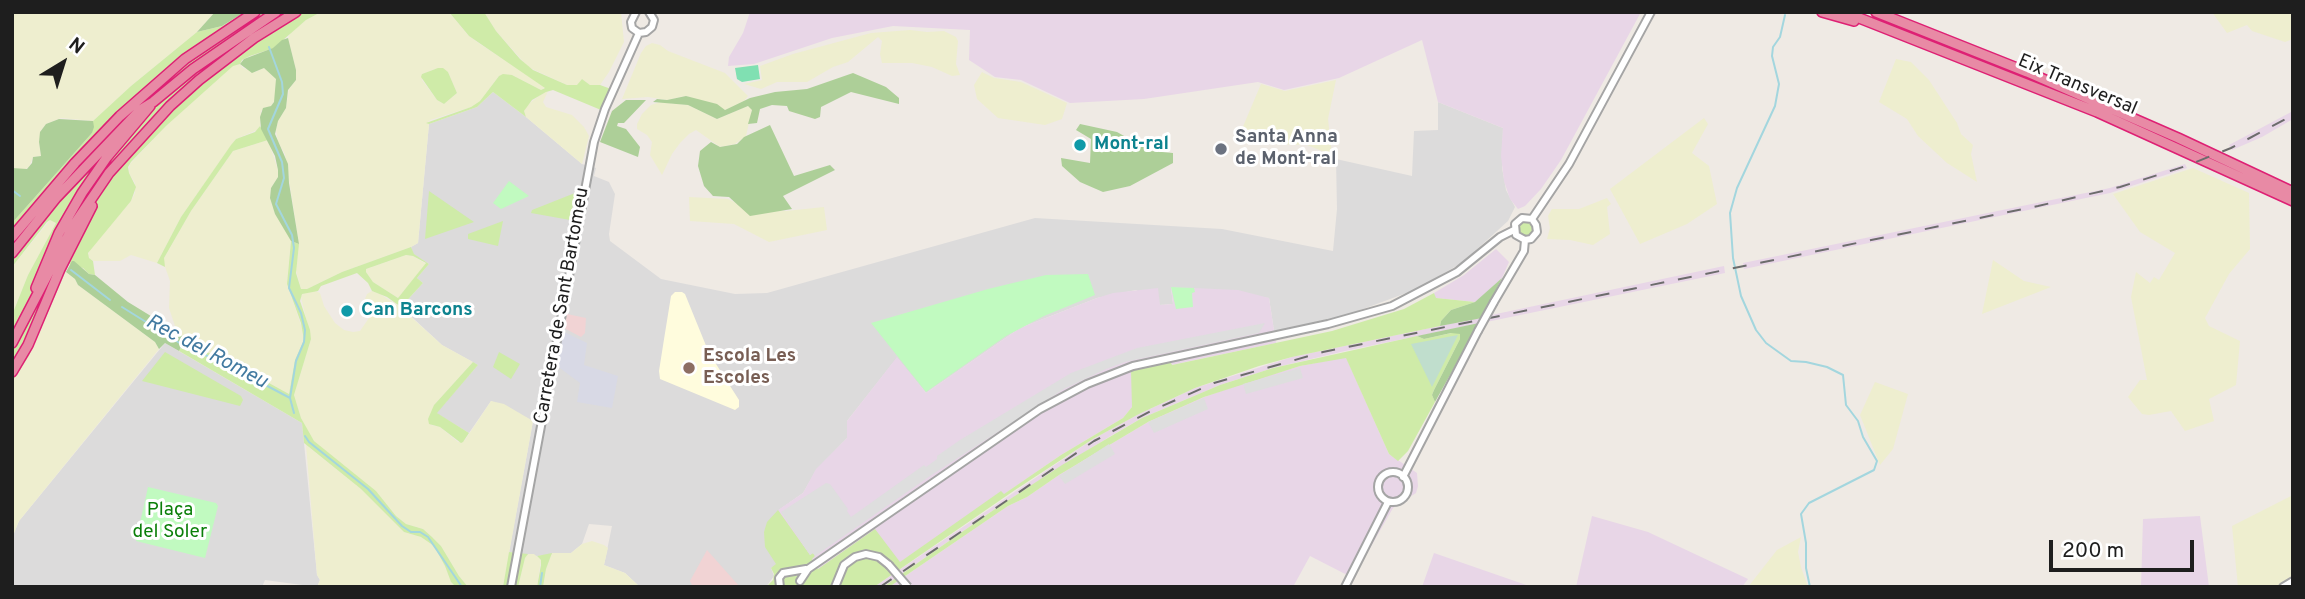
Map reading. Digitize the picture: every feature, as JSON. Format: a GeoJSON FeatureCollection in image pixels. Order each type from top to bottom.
{"type":"FeatureCollection","features":[{"type":"Feature","properties":{"kind":"highway"},"geometry":{"type":"LineString","coordinates":[[12,237],[75,163],[120,116],[185,59],[255,12]]}},
{"type":"Feature","properties":{"kind":"highway"},"geometry":{"type":"LineString","coordinates":[[12,253],[56,198],[140,110],[193,69],[276,12]]}},
{"type":"Feature","properties":{"kind":"highway"},"geometry":{"type":"LineString","coordinates":[[12,343],[84,208],[127,152],[199,79],[254,38],[296,12]]}},
{"type":"Feature","properties":{"kind":"highway"},"geometry":{"type":"LineString","coordinates":[[1822,12],[1884,27]]}},
{"type":"Feature","properties":{"kind":"highway","name":"Eix Transversal"},"geometry":{"type":"LineString","coordinates":[[1844,12],[2097,112],[2293,201]]}},
{"type":"Feature","properties":{"kind":"highway","name":"Eix Transversal"},"geometry":{"type":"LineString","coordinates":[[1876,12],[2027,72],[2293,192]]}},
{"type":"Feature","properties":{"kind":"highway"},"geometry":{"type":"LineString","coordinates":[[31,303],[49,254],[82,193],[107,157],[153,102]]}},
{"type":"Feature","properties":{"kind":"highway"},"geometry":{"type":"LineString","coordinates":[[12,372],[28,345],[78,231],[127,152]]}},
{"type":"Feature","properties":{"kind":"street"},"geometry":{"type":"LineString","coordinates":[[636,12],[631,22],[632,28],[639,33]]}},
{"type":"Feature","properties":{"kind":"street","name":"Carretera de Sant Bartomeu"},"geometry":{"type":"LineString","coordinates":[[511,587],[594,142],[605,109],[639,33],[652,27],[654,20],[649,12]]}},
{"type":"Feature","properties":{"kind":"street"},"geometry":{"type":"LineString","coordinates":[[1532,219],[1569,164],[1651,12]]}},
{"type":"Feature","properties":{"kind":"street"},"geometry":{"type":"LineString","coordinates":[[799,585],[808,569],[1040,409],[1087,384],[1133,366],[1328,324],[1392,306],[1457,272],[1500,237],[1514,230],[1519,219],[1532,219],[1537,232],[1534,237],[1525,240],[1517,237],[1514,230]]}},
{"type":"Feature","properties":{"kind":"street"},"geometry":{"type":"LineString","coordinates":[[1403,477],[1478,331],[1524,251],[1525,240]]}},
{"type":"Feature","properties":{"kind":"street"},"geometry":{"type":"LineString","coordinates":[[1391,473],[1403,477],[1408,485],[1406,495],[1398,501],[1388,502],[1378,490],[1381,478],[1391,473]]}},
{"type":"Feature","properties":{"kind":"street"},"geometry":{"type":"LineString","coordinates":[[1345,587],[1388,502]]}},
{"type":"Feature","properties":{"kind":"street"},"geometry":{"type":"LineString","coordinates":[[835,587],[844,565],[855,557],[866,554],[879,557],[890,565],[908,587]]}},
{"type":"Feature","properties":{"kind":"street"},"geometry":{"type":"LineString","coordinates":[[778,585],[783,573],[808,569]]}},
{"type":"Feature","properties":{"kind":"street"},"geometry":{"type":"LineString","coordinates":[[793,571],[799,585]]}},
{"type":"Feature","properties":{"kind":"street"},"geometry":{"type":"LineString","coordinates":[[2284,587],[2293,581]]}},
{"type":"Feature","properties":{"kind":"shaded area"},"geometry":{"type":"Polygon","coordinates":[[[750,12],[1641,12],[1561,160],[1541,189],[1525,206],[1518,209],[1510,199],[1504,181],[1501,156],[1503,128],[1438,102],[1422,40],[1339,78],[1284,90],[1258,82],[1144,99],[1070,103],[1021,80],[995,77],[969,60],[970,30],[893,26],[832,38],[754,64],[728,66],[729,57],[743,33],[750,12]]]}},
{"type":"Feature","properties":{"kind":"shaded area"},"geometry":{"type":"Polygon","coordinates":[[[493,92],[582,164],[596,168],[594,176],[609,182],[615,194],[610,241],[661,279],[735,294],[767,293],[1035,218],[1222,229],[1333,251],[1337,209],[1336,159],[1412,176],[1414,131],[1438,130],[1438,102],[1503,128],[1502,168],[1506,190],[1515,207],[1508,221],[1463,262],[1417,289],[1347,315],[1274,331],[1269,298],[1171,288],[1173,304],[1160,305],[1136,290],[1097,298],[1020,328],[926,393],[897,358],[847,421],[847,438],[817,469],[803,493],[779,510],[811,559],[771,568],[774,576],[766,587],[640,587],[625,573],[604,565],[612,526],[589,524],[582,544],[571,553],[537,556],[509,552],[533,421],[491,401],[469,433],[436,413],[478,365],[442,345],[401,307],[423,283],[417,278],[429,264],[413,254],[411,247],[418,243],[429,124],[477,107],[493,92]]]}},
{"type":"Feature","properties":{"kind":"shaded area"},"geometry":{"type":"Polygon","coordinates":[[[2293,111],[2293,119],[2262,137],[2232,150],[2229,145],[2293,111]]]}},
{"type":"Feature","properties":{"kind":"shaded area"},"geometry":{"type":"Polygon","coordinates":[[[2185,164],[2187,168],[2110,193],[1744,269],[1743,263],[2110,188],[2185,164]]]}},
{"type":"Feature","properties":{"kind":"shaded area"},"geometry":{"type":"Polygon","coordinates":[[[1496,249],[1509,262],[1502,278],[1480,299],[1475,302],[1435,298],[1434,293],[1464,275],[1496,249]]]}},
{"type":"Feature","properties":{"kind":"shaded area"},"geometry":{"type":"Polygon","coordinates":[[[1724,266],[1725,273],[1345,351],[1273,368],[1220,385],[1142,418],[1109,437],[995,509],[883,587],[874,587],[1093,439],[1195,388],[1292,357],[1724,266]]]}},
{"type":"Feature","properties":{"kind":"shaded area"},"geometry":{"type":"Polygon","coordinates":[[[1171,287],[1238,290],[1269,298],[1276,343],[1171,365],[1133,394],[1132,407],[1123,418],[1061,455],[1003,495],[1001,492],[900,563],[818,569],[778,510],[803,493],[816,469],[847,438],[847,421],[897,357],[926,393],[1020,328],[1113,293],[1158,288],[1160,305],[1173,304],[1171,287]]]}},
{"type":"Feature","properties":{"kind":"shaded area","name":"Escola Les Escoles"},"geometry":{"type":"Polygon","coordinates":[[[675,292],[685,294],[709,353],[739,400],[739,407],[735,410],[660,379],[671,296],[675,292]]]}},
{"type":"Feature","properties":{"kind":"shaded area"},"geometry":{"type":"Polygon","coordinates":[[[567,314],[586,318],[585,333],[581,337],[564,328],[567,314]]]}},
{"type":"Feature","properties":{"kind":"shaded area"},"geometry":{"type":"Polygon","coordinates":[[[1265,323],[1259,333],[1125,362],[1064,389],[930,476],[815,556],[813,553],[810,555],[781,512],[826,483],[830,484],[851,517],[924,465],[926,467],[960,440],[1071,373],[1137,348],[1265,323]]]}},
{"type":"Feature","properties":{"kind":"shaded area"},"geometry":{"type":"Polygon","coordinates":[[[560,330],[587,343],[584,365],[618,376],[612,408],[577,402],[580,383],[553,363],[560,330]]]}},
{"type":"Feature","properties":{"kind":"shaded area"},"geometry":{"type":"Polygon","coordinates":[[[165,343],[302,423],[317,575],[320,580],[317,587],[265,580],[262,587],[12,587],[12,538],[19,521],[165,343]]]}},
{"type":"Feature","properties":{"kind":"shaded area"},"geometry":{"type":"Polygon","coordinates":[[[1346,357],[1389,454],[1417,473],[1418,486],[1416,493],[1393,508],[1353,578],[1310,556],[1293,587],[889,587],[1008,506],[1148,422],[1244,383],[1300,366],[1346,357]]]}},
{"type":"Feature","properties":{"kind":"shaded area"},"geometry":{"type":"Polygon","coordinates":[[[1300,368],[1303,378],[1246,394],[1243,384],[1300,368]]]}},
{"type":"Feature","properties":{"kind":"shaded area"},"geometry":{"type":"Polygon","coordinates":[[[1204,398],[1208,409],[1154,433],[1148,422],[1204,398]]]}},
{"type":"Feature","properties":{"kind":"shaded area"},"geometry":{"type":"Polygon","coordinates":[[[1109,444],[1115,454],[1065,484],[1059,476],[1109,444]]]}},
{"type":"Feature","properties":{"kind":"shaded area"},"geometry":{"type":"Polygon","coordinates":[[[1592,516],[1648,532],[1748,579],[1742,587],[1576,587],[1592,516]]]}},
{"type":"Feature","properties":{"kind":"shaded area"},"geometry":{"type":"Polygon","coordinates":[[[2200,516],[2209,587],[2141,587],[2143,519],[2200,516]]]}},
{"type":"Feature","properties":{"kind":"shaded area"},"geometry":{"type":"Polygon","coordinates":[[[707,550],[740,587],[693,587],[690,581],[707,550]]]}},
{"type":"Feature","properties":{"kind":"shaded area"},"geometry":{"type":"Polygon","coordinates":[[[1434,553],[1532,587],[1422,587],[1434,553]]]}},
{"type":"Feature","properties":{"kind":"green space"},"geometry":{"type":"Polygon","coordinates":[[[12,12],[215,12],[197,32],[93,121],[61,118],[46,124],[41,130],[39,142],[41,156],[33,157],[29,167],[24,170],[12,168],[12,12]]]}},
{"type":"Feature","properties":{"kind":"green space"},"geometry":{"type":"Polygon","coordinates":[[[215,12],[245,12],[222,26],[197,32],[215,12]]]}},
{"type":"Feature","properties":{"kind":"green space"},"geometry":{"type":"Polygon","coordinates":[[[245,12],[321,12],[306,20],[274,48],[250,56],[233,66],[166,126],[131,162],[129,173],[136,187],[131,201],[88,253],[93,261],[95,275],[69,264],[29,356],[12,382],[12,315],[28,275],[56,223],[50,220],[47,222],[12,267],[12,223],[92,133],[93,121],[131,86],[197,32],[222,26],[245,12]]]}},
{"type":"Feature","properties":{"kind":"green space"},"geometry":{"type":"Polygon","coordinates":[[[321,12],[449,12],[477,42],[545,87],[541,90],[512,75],[499,76],[480,101],[471,107],[430,120],[427,123],[418,243],[342,272],[307,289],[301,289],[296,270],[299,244],[285,154],[278,142],[276,130],[286,108],[289,89],[296,80],[288,38],[291,32],[321,12]],[[435,69],[422,74],[422,80],[437,100],[444,104],[457,93],[448,72],[435,69]]]}},
{"type":"Feature","properties":{"kind":"green space"},"geometry":{"type":"Polygon","coordinates":[[[449,12],[484,12],[496,31],[533,70],[567,85],[577,85],[582,79],[590,85],[611,89],[601,110],[553,90],[532,100],[524,111],[526,117],[493,92],[477,107],[426,123],[471,107],[480,101],[503,74],[512,75],[541,90],[545,88],[469,36],[449,12]]]}},
{"type":"Feature","properties":{"kind":"green space"},"geometry":{"type":"Polygon","coordinates":[[[484,12],[621,12],[624,42],[600,85],[590,85],[582,79],[578,85],[569,86],[528,67],[496,31],[484,12]]]}},
{"type":"Feature","properties":{"kind":"green space"},"geometry":{"type":"Polygon","coordinates":[[[2212,12],[2293,12],[2293,39],[2285,42],[2252,31],[2247,25],[2227,33],[2212,12]]]}},
{"type":"Feature","properties":{"kind":"green space"},"geometry":{"type":"Polygon","coordinates":[[[944,31],[956,37],[956,64],[960,75],[952,76],[932,67],[912,63],[882,63],[882,41],[878,37],[848,62],[807,82],[777,82],[761,89],[744,84],[762,80],[760,66],[793,54],[871,33],[944,31]]]}},
{"type":"Feature","properties":{"kind":"green space"},"geometry":{"type":"Polygon","coordinates":[[[288,38],[296,80],[288,90],[286,108],[278,121],[275,134],[288,164],[299,244],[291,241],[275,214],[270,198],[278,170],[275,156],[261,129],[260,117],[263,108],[274,102],[276,79],[264,68],[252,73],[240,64],[244,59],[273,48],[288,38]]]}},
{"type":"Feature","properties":{"kind":"green space"},"geometry":{"type":"Polygon","coordinates":[[[652,43],[725,73],[748,96],[744,101],[725,110],[686,96],[667,100],[648,97],[622,99],[641,53],[652,43]]]}},
{"type":"Feature","properties":{"kind":"green space"},"geometry":{"type":"Polygon","coordinates":[[[1896,59],[1911,62],[1929,80],[1957,123],[1961,134],[1973,145],[1971,154],[1977,182],[1947,163],[1918,136],[1907,119],[1879,102],[1896,59]]]}},
{"type":"Feature","properties":{"kind":"green space"},"geometry":{"type":"Polygon","coordinates":[[[240,64],[243,68],[255,72],[264,68],[274,75],[277,80],[275,100],[271,106],[261,111],[260,126],[257,130],[236,139],[181,217],[157,263],[131,255],[120,261],[90,259],[90,248],[135,193],[135,183],[129,173],[130,164],[205,89],[233,65],[240,64]]]}},
{"type":"Feature","properties":{"kind":"green space"},"geometry":{"type":"Polygon","coordinates":[[[758,65],[760,79],[742,82],[737,79],[735,68],[758,65]]]}},
{"type":"Feature","properties":{"kind":"green space"},"geometry":{"type":"Polygon","coordinates":[[[438,68],[448,72],[457,93],[444,104],[437,100],[421,77],[422,74],[438,68]]]}},
{"type":"Feature","properties":{"kind":"green space"},"geometry":{"type":"Polygon","coordinates":[[[982,72],[994,78],[1021,82],[1067,103],[1062,119],[1045,125],[998,118],[977,99],[974,85],[982,72]]]}},
{"type":"Feature","properties":{"kind":"green space"},"geometry":{"type":"Polygon","coordinates":[[[853,73],[886,87],[899,98],[899,104],[851,92],[821,107],[820,117],[815,119],[789,111],[787,106],[772,105],[760,109],[757,123],[748,124],[752,110],[748,106],[717,119],[688,105],[653,102],[657,99],[686,96],[717,104],[725,110],[750,98],[807,89],[853,73]]]}},
{"type":"Feature","properties":{"kind":"green space"},"geometry":{"type":"Polygon","coordinates":[[[1336,80],[1328,119],[1332,155],[1307,145],[1236,143],[1261,84],[1285,91],[1336,80]]]}},
{"type":"Feature","properties":{"kind":"green space"},"geometry":{"type":"Polygon","coordinates":[[[548,91],[543,102],[546,107],[572,115],[589,136],[582,164],[526,117],[526,106],[548,91]]]}},
{"type":"Feature","properties":{"kind":"green space"},"geometry":{"type":"Polygon","coordinates":[[[626,100],[646,100],[624,123],[618,123],[617,126],[626,129],[640,147],[638,157],[600,142],[612,111],[626,100]]]}},
{"type":"Feature","properties":{"kind":"green space"},"geometry":{"type":"Polygon","coordinates":[[[660,102],[688,105],[717,119],[748,106],[752,109],[746,136],[735,144],[720,147],[696,130],[680,143],[662,175],[650,155],[652,142],[637,129],[642,114],[651,105],[660,102]]]}},
{"type":"Feature","properties":{"kind":"green space"},"geometry":{"type":"Polygon","coordinates":[[[1704,118],[1708,124],[1692,153],[1709,166],[1717,204],[1687,224],[1640,244],[1610,189],[1704,118]]]}},
{"type":"Feature","properties":{"kind":"green space"},"geometry":{"type":"Polygon","coordinates":[[[59,119],[93,121],[94,127],[92,133],[12,223],[12,168],[27,169],[33,157],[41,156],[40,132],[46,124],[59,119]]]}},
{"type":"Feature","properties":{"kind":"green space"},"geometry":{"type":"Polygon","coordinates":[[[1080,124],[1117,132],[1151,151],[1173,153],[1173,163],[1130,186],[1103,192],[1080,182],[1062,166],[1061,158],[1090,163],[1091,139],[1076,130],[1080,124]]]}},
{"type":"Feature","properties":{"kind":"green space"},"geometry":{"type":"Polygon","coordinates":[[[770,125],[794,176],[830,165],[835,170],[783,196],[792,209],[750,216],[729,197],[713,196],[704,186],[698,166],[700,151],[711,142],[720,147],[737,144],[744,137],[770,125]]]}},
{"type":"Feature","properties":{"kind":"green space"},"geometry":{"type":"Polygon","coordinates":[[[260,126],[268,140],[233,151],[191,211],[164,258],[165,267],[157,263],[181,217],[231,145],[236,139],[255,132],[260,126]]]}},
{"type":"Feature","properties":{"kind":"green space"},"geometry":{"type":"Polygon","coordinates":[[[268,140],[278,170],[270,198],[275,214],[291,239],[287,284],[304,334],[304,342],[295,360],[289,394],[229,361],[184,343],[184,339],[177,332],[169,308],[170,281],[164,264],[164,258],[191,211],[233,151],[268,140]]]}},
{"type":"Feature","properties":{"kind":"green space"},"geometry":{"type":"Polygon","coordinates":[[[2193,168],[2249,193],[2250,249],[2229,274],[2205,318],[2209,326],[2240,341],[2236,385],[2209,399],[2214,421],[2185,431],[2171,411],[2142,414],[2128,397],[2140,380],[2147,380],[2131,297],[2136,272],[2150,283],[2154,277],[2159,280],[2175,253],[2140,232],[2113,194],[2193,168]]]}},
{"type":"Feature","properties":{"kind":"green space"},"geometry":{"type":"Polygon","coordinates":[[[509,181],[529,196],[501,209],[493,203],[509,181]]]}},
{"type":"Feature","properties":{"kind":"green space"},"geometry":{"type":"Polygon","coordinates":[[[429,191],[474,222],[425,239],[429,191]]]}},
{"type":"Feature","properties":{"kind":"green space"},"geometry":{"type":"Polygon","coordinates":[[[575,193],[570,220],[531,213],[532,210],[575,193]]]}},
{"type":"Feature","properties":{"kind":"green space"},"geometry":{"type":"Polygon","coordinates":[[[689,197],[728,199],[748,209],[786,211],[824,207],[827,230],[769,242],[734,224],[690,221],[689,197]]]}},
{"type":"Feature","properties":{"kind":"green space"},"geometry":{"type":"Polygon","coordinates":[[[1607,198],[1611,204],[1607,207],[1610,234],[1593,245],[1547,239],[1550,228],[1548,216],[1552,209],[1579,209],[1607,198]]]}},
{"type":"Feature","properties":{"kind":"green space"},"geometry":{"type":"Polygon","coordinates":[[[50,220],[56,223],[28,275],[12,315],[12,267],[50,220]]]}},
{"type":"Feature","properties":{"kind":"green space"},"geometry":{"type":"Polygon","coordinates":[[[503,221],[498,246],[468,239],[468,234],[503,221]]]}},
{"type":"Feature","properties":{"kind":"green space"},"geometry":{"type":"Polygon","coordinates":[[[1525,221],[1531,223],[1531,235],[1525,237],[1519,235],[1517,229],[1519,223],[1525,221]]]}},
{"type":"Feature","properties":{"kind":"green space"},"geometry":{"type":"Polygon","coordinates":[[[291,241],[299,244],[296,273],[301,289],[307,289],[342,272],[411,247],[414,254],[429,264],[417,278],[423,283],[401,307],[372,291],[357,273],[321,286],[318,291],[302,294],[300,301],[311,339],[294,395],[301,418],[314,441],[376,491],[396,516],[406,524],[423,529],[432,537],[468,587],[456,587],[451,582],[434,546],[421,537],[404,532],[361,489],[304,443],[302,423],[179,351],[184,343],[229,361],[289,394],[295,360],[304,340],[287,284],[291,241]],[[406,255],[366,269],[366,272],[373,282],[398,298],[426,263],[406,255]]]}},
{"type":"Feature","properties":{"kind":"green space"},"geometry":{"type":"Polygon","coordinates":[[[406,255],[426,264],[398,298],[373,282],[366,269],[406,255]]]}},
{"type":"Feature","properties":{"kind":"green space"},"geometry":{"type":"Polygon","coordinates":[[[1993,260],[2024,281],[2051,287],[1982,314],[1993,260]]]}},
{"type":"Feature","properties":{"kind":"green space"},"geometry":{"type":"Polygon","coordinates":[[[72,261],[89,274],[95,275],[128,302],[177,332],[185,339],[179,351],[165,343],[159,349],[155,342],[78,285],[66,272],[72,261]]]}},
{"type":"Feature","properties":{"kind":"green space"},"geometry":{"type":"Polygon","coordinates":[[[66,272],[78,285],[155,342],[159,349],[19,521],[12,538],[12,382],[29,356],[66,272]]]}},
{"type":"Feature","properties":{"kind":"green space"},"geometry":{"type":"Polygon","coordinates":[[[1088,274],[1095,295],[1044,316],[1006,336],[926,392],[871,323],[1046,275],[1088,274]]]}},
{"type":"Feature","properties":{"kind":"green space"},"geometry":{"type":"Polygon","coordinates":[[[1502,278],[1482,318],[1440,326],[1451,310],[1475,302],[1502,278]]]}},
{"type":"Feature","properties":{"kind":"green space"},"geometry":{"type":"Polygon","coordinates":[[[1171,287],[1194,288],[1193,307],[1176,309],[1171,287]]]}},
{"type":"Feature","properties":{"kind":"green space"},"geometry":{"type":"Polygon","coordinates":[[[313,290],[320,293],[324,306],[335,323],[344,330],[353,332],[360,331],[369,318],[370,310],[365,299],[367,294],[372,291],[380,294],[400,307],[442,345],[473,362],[434,405],[431,425],[440,427],[458,442],[465,440],[491,401],[504,404],[533,421],[503,587],[468,587],[432,537],[423,529],[406,524],[396,516],[376,491],[309,435],[294,395],[311,339],[301,297],[313,290]]]}},
{"type":"Feature","properties":{"kind":"green space"},"geometry":{"type":"Polygon","coordinates":[[[1434,293],[1436,298],[1475,302],[1451,310],[1440,326],[1259,366],[1195,388],[1139,414],[1093,439],[874,587],[766,587],[773,580],[771,568],[776,564],[765,547],[764,532],[767,522],[778,510],[810,555],[813,553],[815,556],[812,559],[818,569],[875,529],[900,562],[1001,491],[1004,494],[1061,455],[1123,418],[1132,407],[1133,368],[1170,361],[1172,365],[1332,331],[1404,309],[1434,293]]]}},
{"type":"Feature","properties":{"kind":"green space"},"geometry":{"type":"Polygon","coordinates":[[[1479,323],[1435,402],[1432,395],[1460,334],[1451,333],[1424,339],[1417,336],[1479,323]]]}},
{"type":"Feature","properties":{"kind":"green space"},"geometry":{"type":"Polygon","coordinates":[[[1456,332],[1460,334],[1460,339],[1432,395],[1435,402],[1408,451],[1398,461],[1389,454],[1346,358],[1300,366],[1204,397],[1148,422],[1008,506],[889,587],[883,587],[1062,465],[1142,418],[1220,385],[1273,368],[1417,336],[1424,339],[1456,332]]]}},
{"type":"Feature","properties":{"kind":"green space"},"geometry":{"type":"Polygon","coordinates":[[[1458,335],[1432,387],[1411,344],[1458,335]]]}},
{"type":"Feature","properties":{"kind":"green space"},"geometry":{"type":"Polygon","coordinates":[[[165,352],[241,396],[243,400],[240,406],[142,381],[165,352]]]}},
{"type":"Feature","properties":{"kind":"green space"},"geometry":{"type":"Polygon","coordinates":[[[499,352],[520,364],[511,379],[493,367],[499,352]]]}},
{"type":"Feature","properties":{"kind":"green space"},"geometry":{"type":"Polygon","coordinates":[[[473,362],[478,365],[437,413],[469,433],[461,443],[440,427],[429,424],[428,419],[434,405],[473,362]]]}},
{"type":"Feature","properties":{"kind":"green space"},"geometry":{"type":"Polygon","coordinates":[[[1875,382],[1908,394],[1893,449],[1880,465],[1860,415],[1875,382]]]}},
{"type":"Feature","properties":{"kind":"green space"},"geometry":{"type":"Polygon","coordinates":[[[306,445],[361,489],[404,532],[421,537],[434,546],[456,587],[317,587],[320,580],[317,575],[306,445]]]}},
{"type":"Feature","properties":{"kind":"green space","name":"Plaça del Soler"},"geometry":{"type":"Polygon","coordinates":[[[148,487],[216,503],[218,506],[205,558],[136,541],[148,487]]]}},
{"type":"Feature","properties":{"kind":"green space"},"geometry":{"type":"Polygon","coordinates":[[[2293,495],[2293,575],[2275,587],[2238,587],[2232,526],[2293,495]]]}},
{"type":"Feature","properties":{"kind":"green space"},"geometry":{"type":"Polygon","coordinates":[[[1801,537],[1798,552],[1808,587],[1748,587],[1777,550],[1801,537]]]}},
{"type":"Feature","properties":{"kind":"green space"},"geometry":{"type":"Polygon","coordinates":[[[592,541],[608,548],[604,565],[625,573],[640,587],[543,587],[552,553],[571,553],[582,544],[592,541]]]}},
{"type":"Feature","properties":{"kind":"green space"},"geometry":{"type":"Polygon","coordinates":[[[509,552],[528,554],[518,587],[503,587],[509,552]]]}},
{"type":"Feature","properties":{"kind":"green space"},"geometry":{"type":"Polygon","coordinates":[[[552,553],[543,587],[537,587],[541,560],[537,556],[552,553]]]}},
{"type":"Feature","properties":{"kind":"green space"},"geometry":{"type":"Polygon","coordinates":[[[528,554],[534,554],[541,560],[537,587],[518,587],[525,558],[528,554]]]}},
{"type":"Feature","properties":{"kind":"waterway"},"geometry":{"type":"LineString","coordinates":[[1785,15],[1772,56],[1779,84],[1775,106],[1737,188],[1730,213],[1733,258],[1741,296],[1756,330],[1766,343],[1791,361],[1827,367],[1843,375],[1846,405],[1858,421],[1863,437],[1877,461],[1874,470],[1809,503],[1801,514],[1810,587]]}},
{"type":"Feature","properties":{"kind":"waterway"},"geometry":{"type":"LineString","coordinates":[[269,47],[282,82],[283,94],[268,129],[282,162],[284,178],[276,204],[292,235],[294,248],[289,288],[301,313],[305,330],[304,342],[296,361],[290,398],[294,413]]}},
{"type":"Feature","properties":{"kind":"waterway","name":"Rec del Romeu"},"geometry":{"type":"LineString","coordinates":[[12,190],[20,196]]}},
{"type":"Feature","properties":{"kind":"waterway","name":"Rec del Romeu"},"geometry":{"type":"LineString","coordinates":[[71,270],[110,300]]}},
{"type":"Feature","properties":{"kind":"waterway","name":"Rec del Romeu"},"geometry":{"type":"LineString","coordinates":[[122,307],[186,347],[224,363],[290,398]]}},
{"type":"Feature","properties":{"kind":"waterway","name":"Rec del Romeu"},"geometry":{"type":"LineString","coordinates":[[305,436],[368,489],[402,526],[428,537],[462,587]]}},
{"type":"Feature","properties":{"kind":"waterway"},"geometry":{"type":"LineString","coordinates":[[540,587],[542,573]]}},
{"type":"Feature","properties":{"kind":"railway"},"geometry":{"type":"LineString","coordinates":[[880,587],[1094,441],[1151,411],[1214,383],[1323,352],[2120,187],[2231,148],[2293,115]]}},
{"type":"Feature","properties":{"kind":"place","name":"Mont-ral"},"geometry":{"type":"Point","coordinates":[1080,145]}},
{"type":"Feature","properties":{"kind":"place","name":"Santa Anna de Mont-ral"},"geometry":{"type":"Point","coordinates":[1221,149]}},
{"type":"Feature","properties":{"kind":"place","name":"Can Barcons"},"geometry":{"type":"Point","coordinates":[347,311]}},
{"type":"Feature","properties":{"kind":"place","name":"Escola Les Escoles"},"geometry":{"type":"Point","coordinates":[689,368]}}]}
